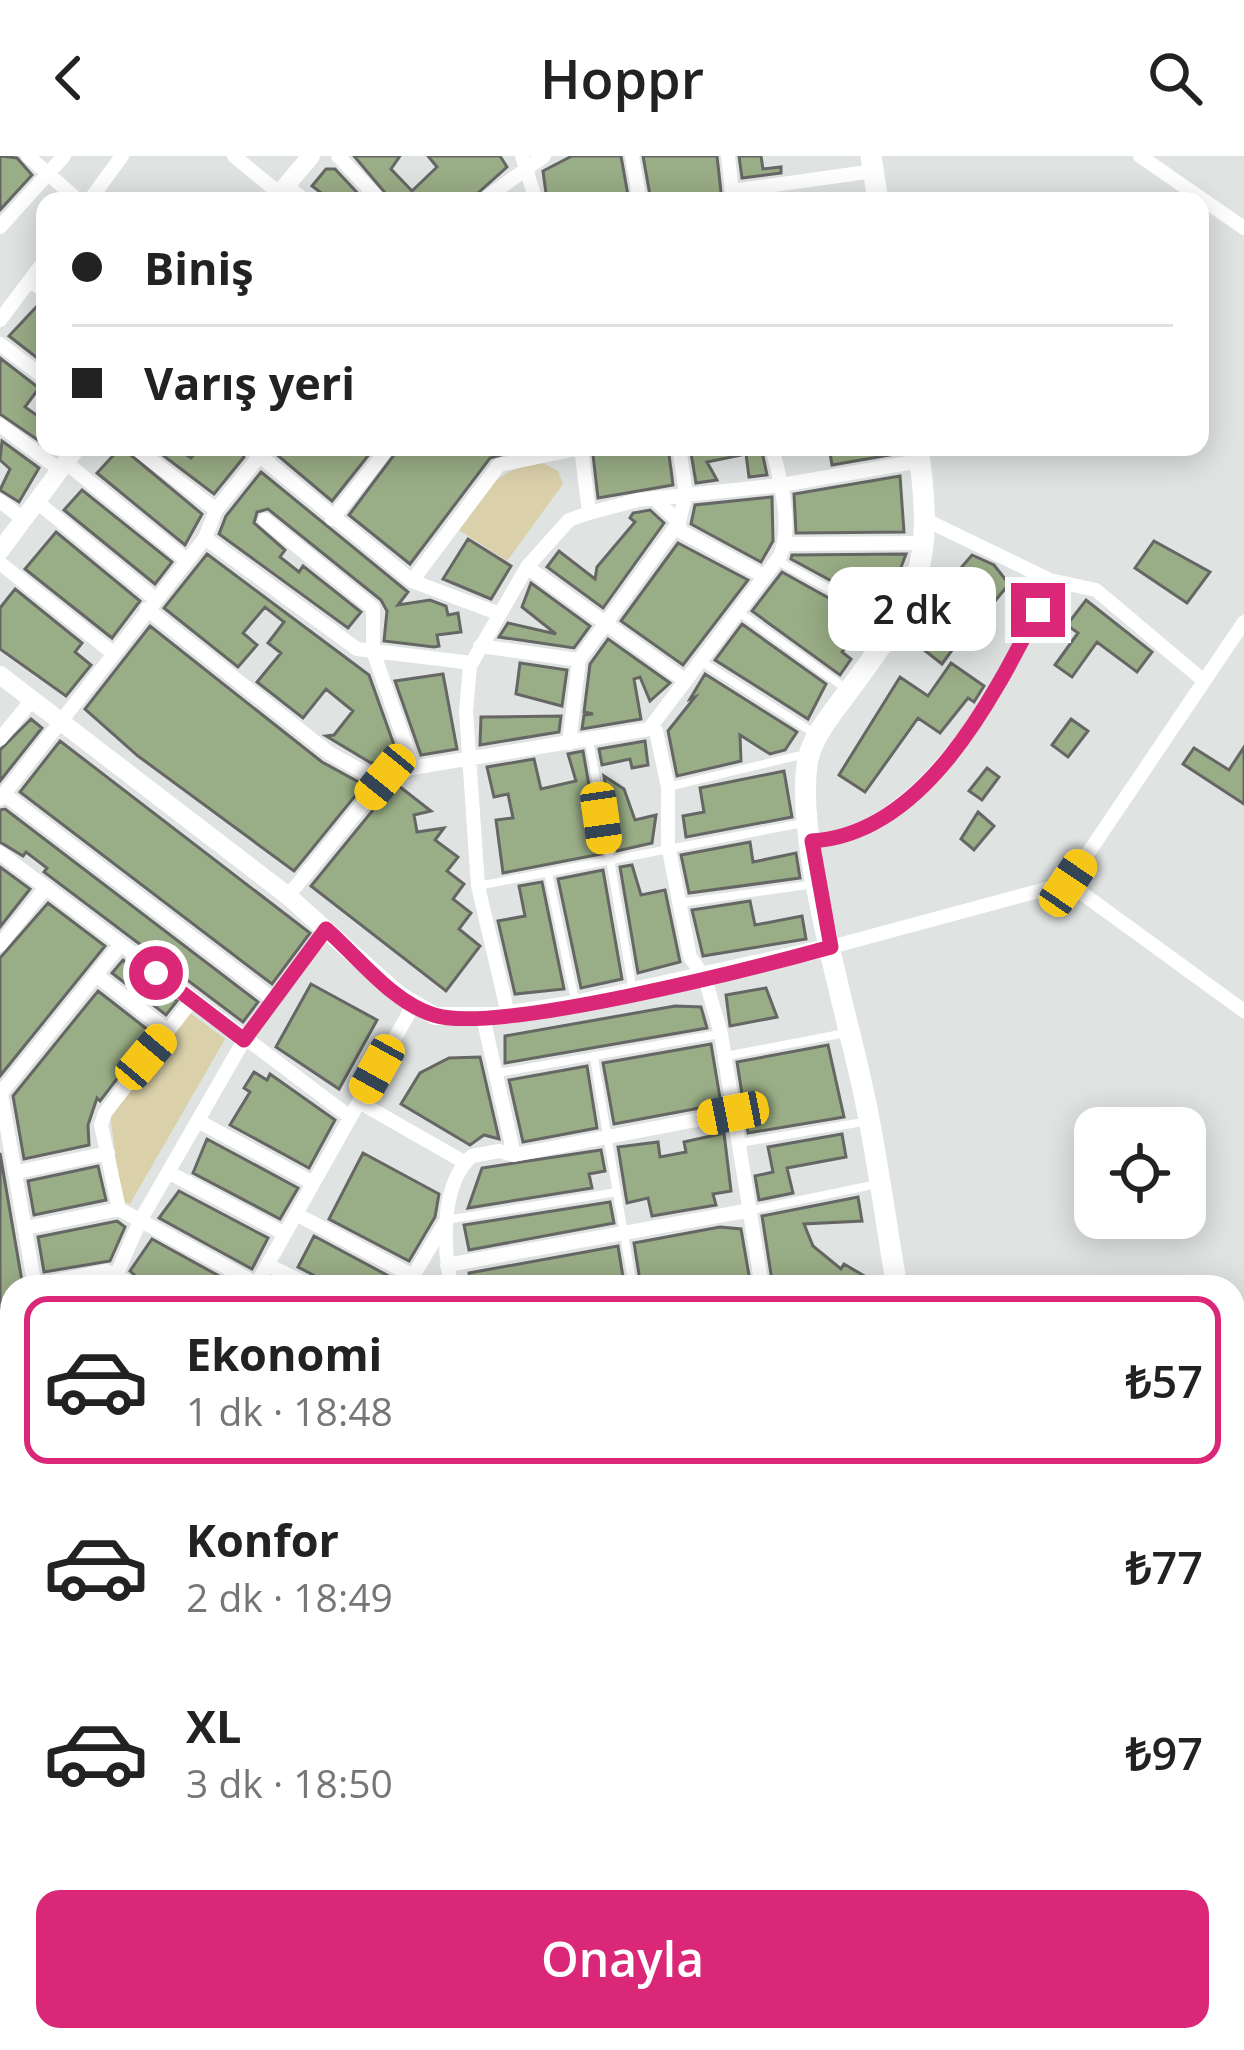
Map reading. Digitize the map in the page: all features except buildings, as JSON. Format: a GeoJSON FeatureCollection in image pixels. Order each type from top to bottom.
{"type":"FeatureCollection","features":[{"type":"Feature","properties":{"kind":"main road"},"geometry":{"type":"LineString","coordinates":[[895,1275],[866,1103],[808,885],[797,756],[918,584],[922,536],[913,456]]}},
{"type":"Feature","properties":{"kind":"main road"},"geometry":{"type":"LineString","coordinates":[[812,732],[805,832],[881,1275]]}},
{"type":"Feature","properties":{"kind":"street"},"geometry":{"type":"LineString","coordinates":[[28,156],[69,192]]}},
{"type":"Feature","properties":{"kind":"street"},"geometry":{"type":"LineString","coordinates":[[0,227],[64,156]]}},
{"type":"Feature","properties":{"kind":"street"},"geometry":{"type":"LineString","coordinates":[[96,192],[122,156]]}},
{"type":"Feature","properties":{"kind":"street"},"geometry":{"type":"LineString","coordinates":[[234,156],[278,192]]}},
{"type":"Feature","properties":{"kind":"street"},"geometry":{"type":"LineString","coordinates":[[280,192],[311,156]]}},
{"type":"Feature","properties":{"kind":"street"},"geometry":{"type":"LineString","coordinates":[[338,156],[372,192]]}},
{"type":"Feature","properties":{"kind":"street"},"geometry":{"type":"LineString","coordinates":[[491,192],[524,160],[544,156]]}},
{"type":"Feature","properties":{"kind":"street"},"geometry":{"type":"LineString","coordinates":[[632,156],[638,192]]}},
{"type":"Feature","properties":{"kind":"street"},"geometry":{"type":"LineString","coordinates":[[728,156],[732,192]]}},
{"type":"Feature","properties":{"kind":"street"},"geometry":{"type":"LineString","coordinates":[[1140,156],[1192,192]]}},
{"type":"Feature","properties":{"kind":"street"},"geometry":{"type":"LineString","coordinates":[[524,160],[533,192]]}},
{"type":"Feature","properties":{"kind":"street"},"geometry":{"type":"LineString","coordinates":[[749,192],[866,165]]}},
{"type":"Feature","properties":{"kind":"street"},"geometry":{"type":"LineString","coordinates":[[1209,204],[1244,228]]}},
{"type":"Feature","properties":{"kind":"street"},"geometry":{"type":"LineString","coordinates":[[0,320],[36,272]]}},
{"type":"Feature","properties":{"kind":"street"},"geometry":{"type":"LineString","coordinates":[[30,280],[36,285]]}},
{"type":"Feature","properties":{"kind":"street"},"geometry":{"type":"LineString","coordinates":[[0,344],[36,371]]}},
{"type":"Feature","properties":{"kind":"street"},"geometry":{"type":"LineString","coordinates":[[0,425],[36,444]]}},
{"type":"Feature","properties":{"kind":"street"},"geometry":{"type":"LineString","coordinates":[[146,456],[216,510]]}},
{"type":"Feature","properties":{"kind":"street"},"geometry":{"type":"LineString","coordinates":[[255,456],[216,510],[205,538],[184,558],[64,724],[2,796],[274,1000]]}},
{"type":"Feature","properties":{"kind":"street"},"geometry":{"type":"LineString","coordinates":[[265,456],[332,520],[412,581],[497,613]]}},
{"type":"Feature","properties":{"kind":"street"},"geometry":{"type":"LineString","coordinates":[[332,520],[381,456]]}},
{"type":"Feature","properties":{"kind":"street"},"geometry":{"type":"LineString","coordinates":[[412,581],[499,465],[540,456]]}},
{"type":"Feature","properties":{"kind":"street"},"geometry":{"type":"LineString","coordinates":[[583,456],[590,513]]}},
{"type":"Feature","properties":{"kind":"street"},"geometry":{"type":"LineString","coordinates":[[680,456],[686,494],[680,531],[764,577]]}},
{"type":"Feature","properties":{"kind":"street"},"geometry":{"type":"LineString","coordinates":[[649,729],[785,544],[774,456]]}},
{"type":"Feature","properties":{"kind":"street"},"geometry":{"type":"LineString","coordinates":[[508,1014],[478,886],[473,760],[466,711],[472,663],[527,567],[568,520],[590,513],[638,500],[658,502],[686,494],[781,485],[904,456]]}},
{"type":"Feature","properties":{"kind":"street"},"geometry":{"type":"LineString","coordinates":[[0,550],[67,460],[184,558]]}},
{"type":"Feature","properties":{"kind":"street"},"geometry":{"type":"LineString","coordinates":[[0,501],[23,518]]}},
{"type":"Feature","properties":{"kind":"street"},"geometry":{"type":"LineString","coordinates":[[36,501],[151,604],[355,770],[385,777],[414,768],[656,731],[668,787],[668,845],[690,957],[705,978],[721,1034],[760,1275]]}},
{"type":"Feature","properties":{"kind":"street"},"geometry":{"type":"LineString","coordinates":[[658,502],[680,522]]}},
{"type":"Feature","properties":{"kind":"street"},"geometry":{"type":"LineString","coordinates":[[266,520],[373,608],[373,651],[414,768]]}},
{"type":"Feature","properties":{"kind":"street"},"geometry":{"type":"LineString","coordinates":[[569,743],[579,660],[680,522]]}},
{"type":"Feature","properties":{"kind":"street"},"geometry":{"type":"LineString","coordinates":[[785,544],[922,536],[1050,580],[1096,590],[1204,681]]}},
{"type":"Feature","properties":{"kind":"street"},"geometry":{"type":"LineString","coordinates":[[205,538],[335,638],[373,651],[472,663]]}},
{"type":"Feature","properties":{"kind":"street"},"geometry":{"type":"LineString","coordinates":[[0,563],[114,654]]}},
{"type":"Feature","properties":{"kind":"street"},"geometry":{"type":"LineString","coordinates":[[527,567],[609,621],[683,679]]}},
{"type":"Feature","properties":{"kind":"street"},"geometry":{"type":"LineString","coordinates":[[805,832],[838,839],[886,819],[961,743],[1022,641],[1050,580]]}},
{"type":"Feature","properties":{"kind":"street"},"geometry":{"type":"LineString","coordinates":[[0,675],[288,896],[414,1004],[434,1016],[483,1017],[705,978],[1068,883],[1244,622]]}},
{"type":"Feature","properties":{"kind":"street"},"geometry":{"type":"LineString","coordinates":[[480,646],[579,660]]}},
{"type":"Feature","properties":{"kind":"street"},"geometry":{"type":"LineString","coordinates":[[0,739],[32,700]]}},
{"type":"Feature","properties":{"kind":"street"},"geometry":{"type":"LineString","coordinates":[[288,896],[385,777]]}},
{"type":"Feature","properties":{"kind":"street"},"geometry":{"type":"LineString","coordinates":[[0,853],[350,1117]]}},
{"type":"Feature","properties":{"kind":"street"},"geometry":{"type":"LineString","coordinates":[[1068,883],[1244,1011]]}},
{"type":"Feature","properties":{"kind":"street"},"geometry":{"type":"LineString","coordinates":[[0,945],[46,887]]}},
{"type":"Feature","properties":{"kind":"street"},"geometry":{"type":"LineString","coordinates":[[117,1275],[140,1221],[244,1040],[326,929]]}},
{"type":"Feature","properties":{"kind":"street"},"geometry":{"type":"LineString","coordinates":[[32,1275],[1,1094],[120,945]]}},
{"type":"Feature","properties":{"kind":"street"},"geometry":{"type":"LineString","coordinates":[[96,975],[168,1030]]}},
{"type":"Feature","properties":{"kind":"street"},"geometry":{"type":"LineString","coordinates":[[119,1209],[101,1124],[192,1000]]}},
{"type":"Feature","properties":{"kind":"street"},"geometry":{"type":"LineString","coordinates":[[262,1275],[414,1004]]}},
{"type":"Feature","properties":{"kind":"street"},"geometry":{"type":"LineString","coordinates":[[483,1017],[514,1155]]}},
{"type":"Feature","properties":{"kind":"street"},"geometry":{"type":"LineString","coordinates":[[359,1102],[464,1162],[500,1151],[514,1155],[733,1113]]}},
{"type":"Feature","properties":{"kind":"street"},"geometry":{"type":"LineString","coordinates":[[198,1121],[313,1183]]}},
{"type":"Feature","properties":{"kind":"street"},"geometry":{"type":"LineString","coordinates":[[17,1172],[109,1153]]}},
{"type":"Feature","properties":{"kind":"street"},"geometry":{"type":"LineString","coordinates":[[414,1275],[446,1220],[464,1162]]}},
{"type":"Feature","properties":{"kind":"street"},"geometry":{"type":"LineString","coordinates":[[169,1172],[285,1234]]}},
{"type":"Feature","properties":{"kind":"street"},"geometry":{"type":"LineString","coordinates":[[26,1228],[119,1209],[236,1275]]}},
{"type":"Feature","properties":{"kind":"street"},"geometry":{"type":"LineString","coordinates":[[447,1265],[751,1210]]}},
{"type":"Feature","properties":{"kind":"street"},"geometry":{"type":"LineString","coordinates":[[296,1214],[400,1275]]}},
{"type":"Feature","properties":{"kind":"street"},"geometry":{"type":"LineString","coordinates":[[446,1220],[449,1275]]}},
{"type":"Feature","properties":{"kind":"street"},"geometry":{"type":"LineString","coordinates":[[268,1264],[290,1275]]}},
{"type":"Feature","properties":{"kind":"lane"},"geometry":{"type":"LineString","coordinates":[[776,561],[892,623]]}},
{"type":"Feature","properties":{"kind":"lane"},"geometry":{"type":"LineString","coordinates":[[739,612],[844,687]]}},
{"type":"Feature","properties":{"kind":"lane"},"geometry":{"type":"LineString","coordinates":[[702,662],[812,732]]}},
{"type":"Feature","properties":{"kind":"lane"},"geometry":{"type":"LineString","coordinates":[[589,739],[606,858],[634,992]]}},
{"type":"Feature","properties":{"kind":"lane"},"geometry":{"type":"LineString","coordinates":[[668,787],[797,756]]}},
{"type":"Feature","properties":{"kind":"lane"},"geometry":{"type":"LineString","coordinates":[[478,886],[668,845],[805,832]]}},
{"type":"Feature","properties":{"kind":"lane"},"geometry":{"type":"LineString","coordinates":[[548,873],[575,1004]]}},
{"type":"Feature","properties":{"kind":"lane"},"geometry":{"type":"LineString","coordinates":[[680,903],[808,885]]}},
{"type":"Feature","properties":{"kind":"lane"},"geometry":{"type":"LineString","coordinates":[[498,1073],[721,1034]]}},
{"type":"Feature","properties":{"kind":"lane"},"geometry":{"type":"LineString","coordinates":[[724,1056],[840,1034]]}},
{"type":"Feature","properties":{"kind":"lane"},"geometry":{"type":"LineString","coordinates":[[594,1058],[630,1275]]}},
{"type":"Feature","properties":{"kind":"lane"},"geometry":{"type":"LineString","coordinates":[[739,1144],[857,1123]]}},
{"type":"Feature","properties":{"kind":"lane"},"geometry":{"type":"LineString","coordinates":[[751,1210],[868,1186]]}},
{"type":"Feature","properties":{"kind":"lane"},"geometry":{"type":"LineString","coordinates":[[446,1220],[616,1192]]}},
{"type":"Feature","properties":{"kind":"shaded area"},"geometry":{"type":"Polygon","coordinates":[[[543,463],[558,471],[563,484],[507,561],[459,530],[492,484],[512,471],[543,463]]]}},
{"type":"Feature","properties":{"kind":"shaded area"},"geometry":{"type":"Polygon","coordinates":[[[189,1012],[225,1039],[130,1204],[121,1201],[110,1113],[189,1012]]]}},
{"type":"Feature","properties":{"kind":"route"},"geometry":{"type":"LineString","coordinates":[[156,973],[244,1040],[326,929],[399,995],[434,1016],[498,1016],[575,1004],[677,985],[831,947],[812,841],[838,839],[886,819],[961,743],[1038,610]]}}]}
